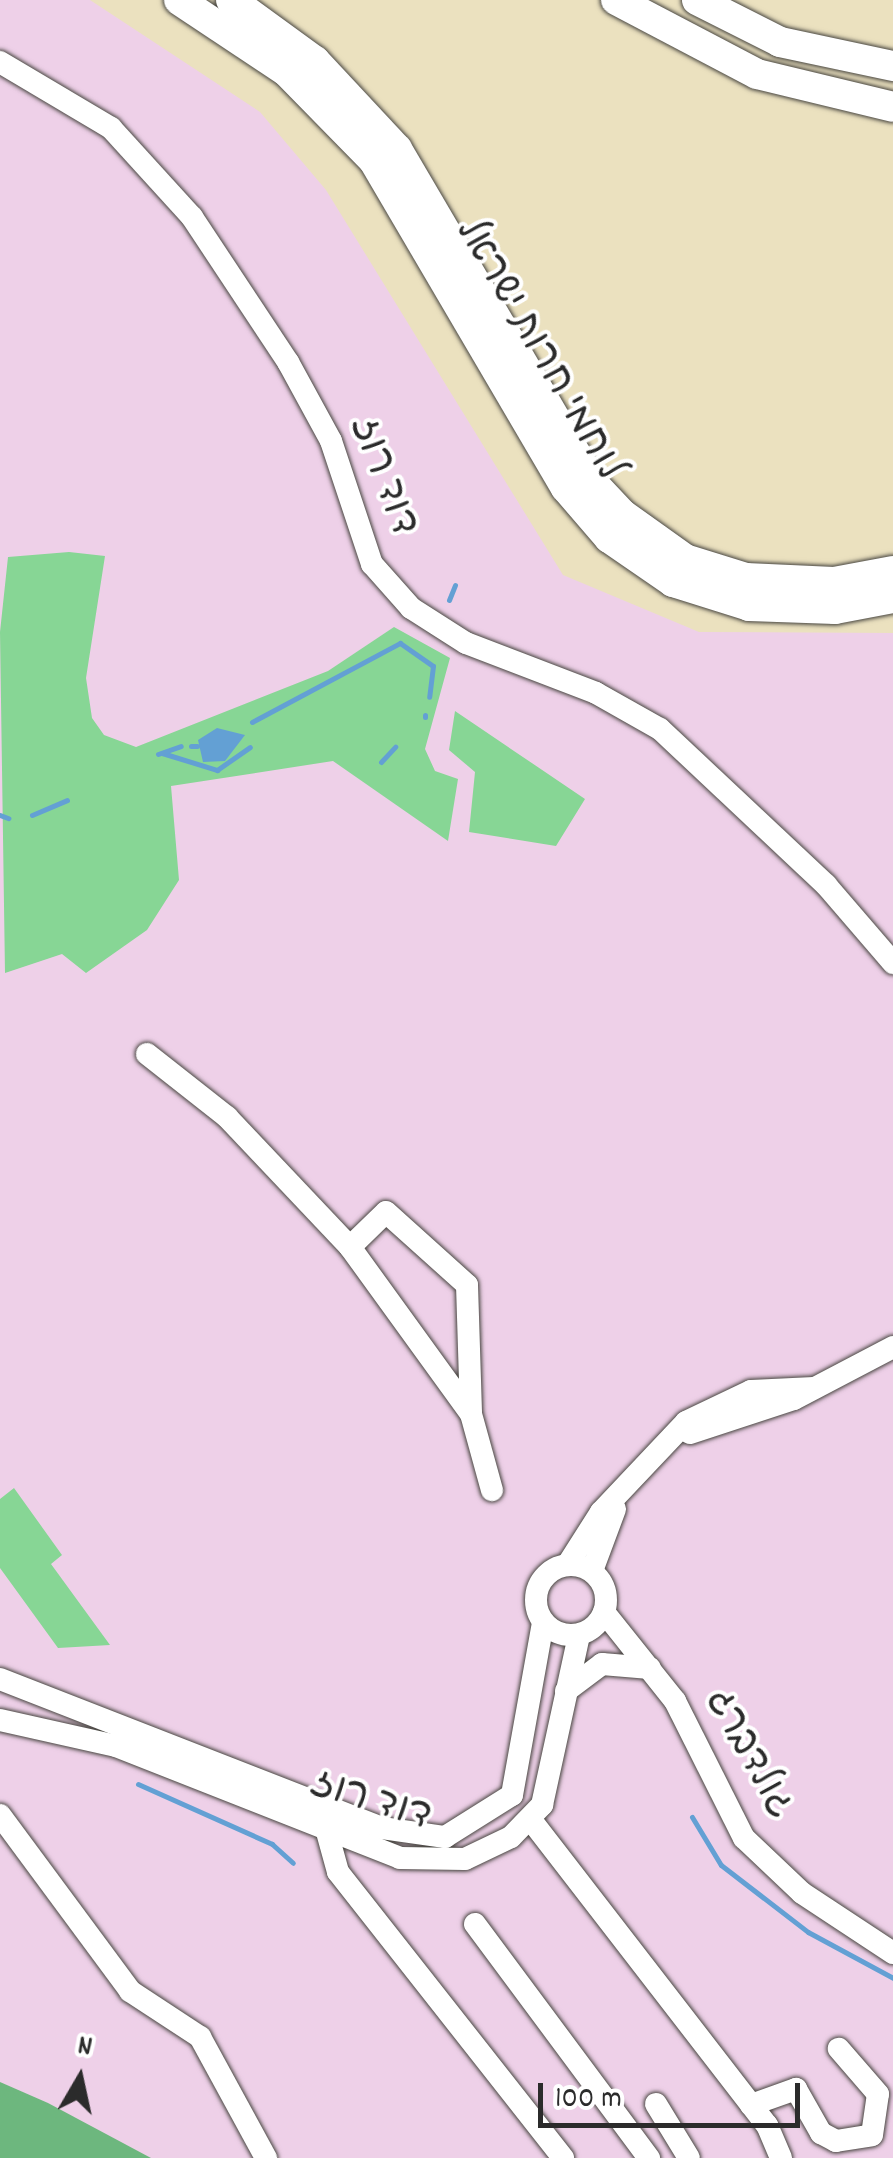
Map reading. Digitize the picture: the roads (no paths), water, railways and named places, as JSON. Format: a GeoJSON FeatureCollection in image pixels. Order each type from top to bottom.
{"type":"FeatureCollection","features":[{"type":"Feature","properties":{"kind":"main road","name":"לוחמי חרות ישראל"},"geometry":{"type":"LineString","coordinates":[[179,0],[286,71],[374,161],[566,488],[609,538],[673,582],[749,606],[835,610],[893,598]]}},
{"type":"Feature","properties":{"kind":"main road","name":"לוחמי חרות ישראל"},"geometry":{"type":"LineString","coordinates":[[231,0],[315,61],[398,149],[592,482],[622,514],[685,558],[746,578],[834,582],[893,570]]}},
{"type":"Feature","properties":{"kind":"main road"},"geometry":{"type":"LineString","coordinates":[[616,0],[758,74],[893,107]]}},
{"type":"Feature","properties":{"kind":"main road"},"geometry":{"type":"LineString","coordinates":[[697,0],[780,42],[893,66]]}},
{"type":"Feature","properties":{"kind":"street","name":"דוד רוז"},"geometry":{"type":"LineString","coordinates":[[0,62],[111,128],[192,218],[288,362],[331,441],[372,564],[410,608],[466,644],[596,693],[660,729],[826,885],[893,963]]}},
{"type":"Feature","properties":{"kind":"street"},"geometry":{"type":"LineString","coordinates":[[147,1054],[227,1117],[350,1247],[472,1414]]}},
{"type":"Feature","properties":{"kind":"street"},"geometry":{"type":"LineString","coordinates":[[350,1247],[386,1212],[467,1285],[472,1414],[492,1490]]}},
{"type":"Feature","properties":{"kind":"street"},"geometry":{"type":"LineString","coordinates":[[650,1668],[543,1623],[539,1583],[568,1564],[627,1484],[664,1444],[814,1388],[893,1347]]}},
{"type":"Feature","properties":{"kind":"street"},"geometry":{"type":"LineString","coordinates":[[592,1571],[627,1484]]}},
{"type":"Feature","properties":{"kind":"street"},"geometry":{"type":"LineString","coordinates":[[568,1564],[592,1571],[605,1590],[604,1612],[579,1635],[553,1772],[531,1820],[751,2105],[781,2158]]}},
{"type":"Feature","properties":{"kind":"street","name":"גולדברג"},"geometry":{"type":"LineString","coordinates":[[604,1612],[650,1668],[744,1838],[840,1917],[893,1953]]}},
{"type":"Feature","properties":{"kind":"street","name":"דוד רוז"},"geometry":{"type":"LineString","coordinates":[[0,1679],[382,1828],[445,1836],[512,1795],[543,1623]]}},
{"type":"Feature","properties":{"kind":"street"},"geometry":{"type":"LineString","coordinates":[[566,1691],[602,1664],[650,1668]]}},
{"type":"Feature","properties":{"kind":"street","name":"דוד רוז"},"geometry":{"type":"LineString","coordinates":[[0,1720],[116,1746],[328,1832],[438,1863],[490,1848],[531,1820]]}},
{"type":"Feature","properties":{"kind":"street"},"geometry":{"type":"LineString","coordinates":[[0,1815],[130,1992],[200,2037],[266,2158]]}},
{"type":"Feature","properties":{"kind":"street"},"geometry":{"type":"LineString","coordinates":[[328,1832],[338,1872],[563,2158]]}},
{"type":"Feature","properties":{"kind":"street","name":"גולדברג"},"geometry":{"type":"LineString","coordinates":[[840,1917],[893,1933]]}},
{"type":"Feature","properties":{"kind":"street"},"geometry":{"type":"LineString","coordinates":[[474,1924],[649,2158]]}},
{"type":"Feature","properties":{"kind":"street"},"geometry":{"type":"LineString","coordinates":[[867,1925],[893,1941]]}},
{"type":"Feature","properties":{"kind":"street"},"geometry":{"type":"LineString","coordinates":[[751,2105],[796,2089],[821,2133],[836,2141],[872,2135],[878,2094],[839,2049]]}},
{"type":"Feature","properties":{"kind":"street"},"geometry":{"type":"LineString","coordinates":[[656,2104],[689,2158]]}},
{"type":"Feature","properties":{"kind":"water"},"geometry":{"type":"Polygon","coordinates":[[[217,728],[245,735],[225,761],[203,762],[198,740],[217,728]]]}},
{"type":"Feature","properties":{"kind":"waterway"},"geometry":{"type":"LineString","coordinates":[[449,600],[455,585]]}},
{"type":"Feature","properties":{"kind":"waterway"},"geometry":{"type":"LineString","coordinates":[[252,722],[400,643],[433,666],[429,697]]}},
{"type":"Feature","properties":{"kind":"waterway"},"geometry":{"type":"LineString","coordinates":[[158,754],[181,746]]}},
{"type":"Feature","properties":{"kind":"waterway"},"geometry":{"type":"LineString","coordinates":[[191,746],[197,746]]}},
{"type":"Feature","properties":{"kind":"waterway"},"geometry":{"type":"LineString","coordinates":[[162,753],[217,770],[250,747]]}},
{"type":"Feature","properties":{"kind":"waterway"},"geometry":{"type":"LineString","coordinates":[[381,762],[395,747]]}},
{"type":"Feature","properties":{"kind":"waterway"},"geometry":{"type":"LineString","coordinates":[[32,815],[67,800]]}},
{"type":"Feature","properties":{"kind":"waterway"},"geometry":{"type":"LineString","coordinates":[[0,815],[8,818]]}},
{"type":"Feature","properties":{"kind":"waterway"},"geometry":{"type":"LineString","coordinates":[[138,1784],[272,1844],[293,1863]]}},
{"type":"Feature","properties":{"kind":"waterway"},"geometry":{"type":"LineString","coordinates":[[692,1817],[721,1865],[808,1932],[893,1978]]}}]}
